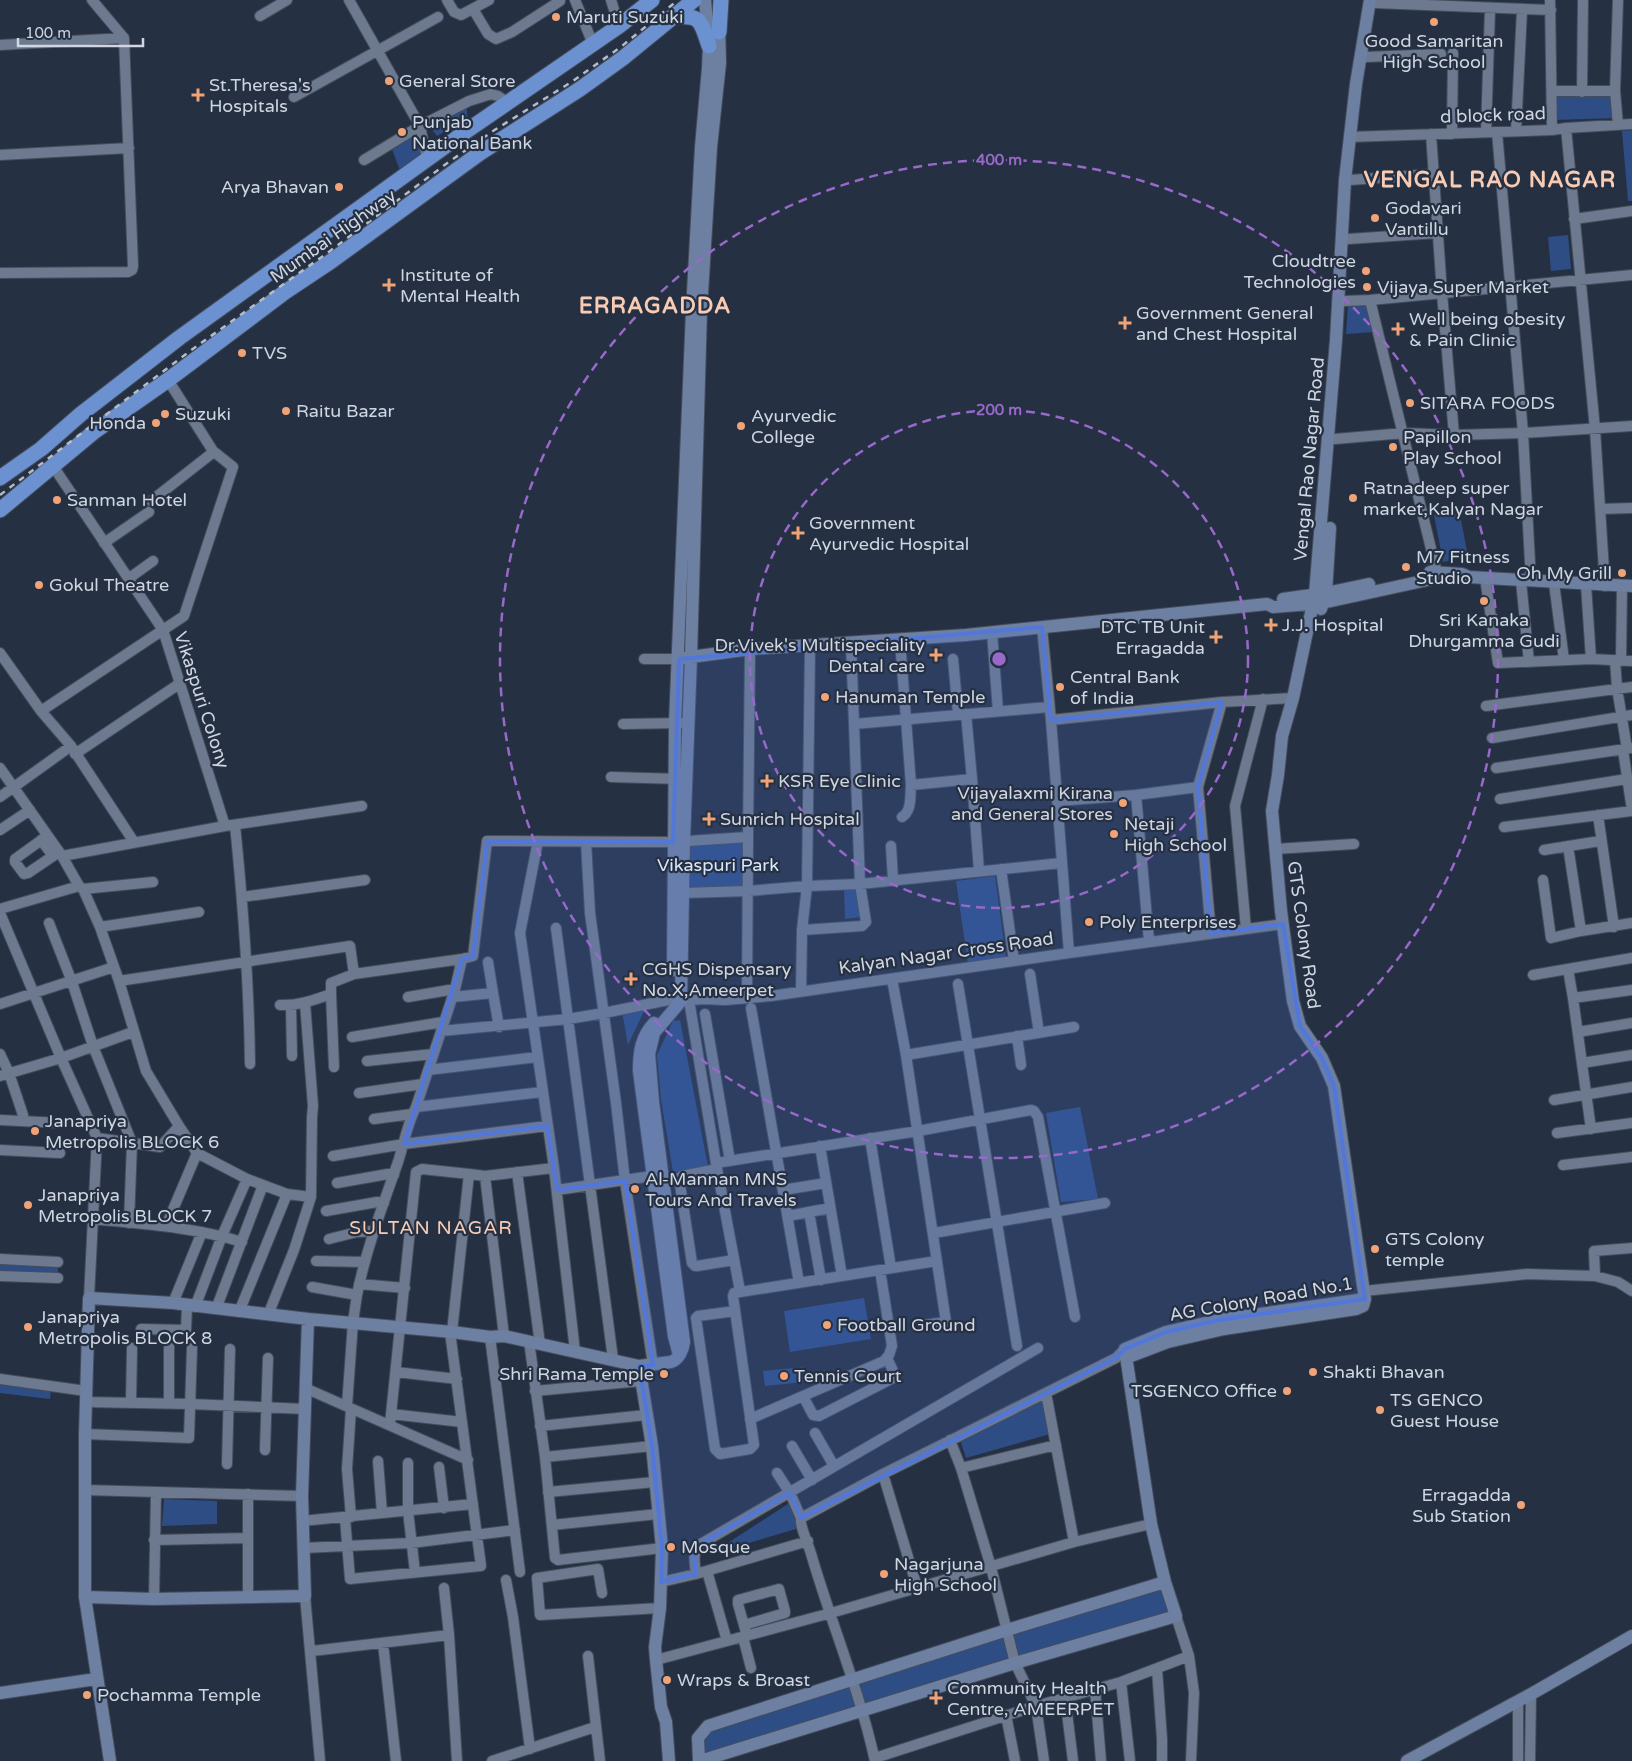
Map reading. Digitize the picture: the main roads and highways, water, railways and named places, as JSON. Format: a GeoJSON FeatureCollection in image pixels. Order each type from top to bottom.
{"type":"FeatureCollection","features":[{"type":"Feature","properties":{"kind":"highway","name":"Mumbai Highway"},"geometry":{"type":"LineString","coordinates":[[0,478],[41,449],[81,414],[179,338],[427,158],[594,44],[652,0]]}},
{"type":"Feature","properties":{"kind":"highway","name":"Mumbai Highway"},"geometry":{"type":"LineString","coordinates":[[0,510],[95,431],[480,153],[580,89],[624,58],[694,0]]}},
{"type":"Feature","properties":{"kind":"highway"},"geometry":{"type":"LineString","coordinates":[[719,32],[721,0]]}},
{"type":"Feature","properties":{"kind":"highway"},"geometry":{"type":"LineString","coordinates":[[672,17],[690,16],[698,19],[709,46]]}},
{"type":"Feature","properties":{"kind":"highway"},"geometry":{"type":"LineString","coordinates":[[318,237],[334,259]]}},
{"type":"Feature","properties":{"kind":"highway"},"geometry":{"type":"LineString","coordinates":[[81,414],[95,431]]}},
{"type":"Feature","properties":{"kind":"main road"},"geometry":{"type":"LineString","coordinates":[[681,1000],[679,841],[681,779],[689,723],[685,658],[692,311],[709,46],[705,0]]}},
{"type":"Feature","properties":{"kind":"main road"},"geometry":{"type":"LineString","coordinates":[[681,779],[675,723],[685,658],[701,310],[711,147],[720,63],[717,0]]}},
{"type":"Feature","properties":{"kind":"main road","name":"Vengal Rao Nagar Road"},"geometry":{"type":"LineString","coordinates":[[1319,599],[1345,180],[1373,1]]}},
{"type":"Feature","properties":{"kind":"main road","name":"Vengal Rao Nagar Road"},"geometry":{"type":"LineString","coordinates":[[1319,599],[1335,439],[1345,301],[1352,137],[1366,57],[1370,18]]}},
{"type":"Feature","properties":{"kind":"main road"},"geometry":{"type":"LineString","coordinates":[[685,658],[750,649],[900,640],[992,632],[1267,604],[1273,600],[1319,599],[1432,579],[1437,573],[1554,583],[1627,586]]}},
{"type":"Feature","properties":{"kind":"main road","name":"GTS Colony Road"},"geometry":{"type":"LineString","coordinates":[[1319,599],[1282,736],[1278,775],[1272,801],[1283,924],[1293,1001],[1300,1026],[1322,1058],[1334,1086],[1364,1295]]}},
{"type":"Feature","properties":{"kind":"main road","name":"GTS Colony Road"},"geometry":{"type":"LineString","coordinates":[[1282,744],[1287,738],[1319,599]]}},
{"type":"Feature","properties":{"kind":"main road"},"geometry":{"type":"LineString","coordinates":[[110,1761],[84,1597],[85,1396],[89,1298],[173,1303],[308,1319],[490,1337],[504,1336],[639,1366],[676,1360],[679,1355],[674,1336],[658,1176],[640,1079],[639,1051],[650,1028],[681,1000],[683,893],[679,841]]}},
{"type":"Feature","properties":{"kind":"main road","name":"AG Colony Road No.1"},"geometry":{"type":"LineString","coordinates":[[1165,1582],[1151,1524],[1123,1355],[1168,1342],[1224,1330],[1356,1309],[1362,1306],[1364,1295]]}},
{"type":"Feature","properties":{"kind":"main road"},"geometry":{"type":"LineString","coordinates":[[84,1597],[154,1599],[305,1596],[302,1496],[308,1319]]}},
{"type":"Feature","properties":{"kind":"main road"},"geometry":{"type":"LineString","coordinates":[[639,1366],[652,1446],[662,1548],[660,1608],[655,1647],[661,1707],[666,1722],[669,1761]]}},
{"type":"Feature","properties":{"kind":"main road"},"geometry":{"type":"LineString","coordinates":[[1165,1582],[1176,1616],[1015,1663],[699,1761],[698,1738],[708,1726],[1007,1630],[1165,1582]]}},
{"type":"Feature","properties":{"kind":"main road"},"geometry":{"type":"LineString","coordinates":[[1407,1761],[1531,1694],[1632,1636]]}},
{"type":"Feature","properties":{"kind":"main road"},"geometry":{"type":"LineString","coordinates":[[0,1693],[96,1679]]}},
{"type":"Feature","properties":{"kind":"main road"},"geometry":{"type":"LineString","coordinates":[[661,1707],[659,1722],[663,1761]]}},
{"type":"Feature","properties":{"kind":"railway"},"geometry":{"type":"LineString","coordinates":[[0,495],[190,351],[330,251],[446,164],[493,131],[573,81],[622,46],[678,0]]}},
{"type":"Feature","properties":{"kind":"place","name":"Maruti Suzuki"},"geometry":{"type":"Point","coordinates":[556,17]}},
{"type":"Feature","properties":{"kind":"place","name":"Good Samaritan High School"},"geometry":{"type":"Point","coordinates":[1434,22]}},
{"type":"Feature","properties":{"kind":"place","name":"General Store"},"geometry":{"type":"Point","coordinates":[389,81]}},
{"type":"Feature","properties":{"kind":"place","name":"St.Theresa's Hospitals"},"geometry":{"type":"Point","coordinates":[198,95]}},
{"type":"Feature","properties":{"kind":"place","name":"Punjab National Bank"},"geometry":{"type":"Point","coordinates":[402,132]}},
{"type":"Feature","properties":{"kind":"place","name":"Arya Bhavan"},"geometry":{"type":"Point","coordinates":[339,187]}},
{"type":"Feature","properties":{"kind":"place","name":"Godavari Vantillu"},"geometry":{"type":"Point","coordinates":[1375,218]}},
{"type":"Feature","properties":{"kind":"place","name":"Cloudtree Technologies"},"geometry":{"type":"Point","coordinates":[1366,271]}},
{"type":"Feature","properties":{"kind":"place","name":"Institute of Mental Health"},"geometry":{"type":"Point","coordinates":[389,285]}},
{"type":"Feature","properties":{"kind":"place","name":"Vijaya Super Market"},"geometry":{"type":"Point","coordinates":[1367,287]}},
{"type":"Feature","properties":{"kind":"place","name":"Government General and Chest Hospital"},"geometry":{"type":"Point","coordinates":[1125,323]}},
{"type":"Feature","properties":{"kind":"place","name":"Well being obesity & Pain Clinic"},"geometry":{"type":"Point","coordinates":[1398,329]}},
{"type":"Feature","properties":{"kind":"place","name":"TVS"},"geometry":{"type":"Point","coordinates":[242,353]}},
{"type":"Feature","properties":{"kind":"place","name":"SITARA FOODS"},"geometry":{"type":"Point","coordinates":[1410,403]}},
{"type":"Feature","properties":{"kind":"place","name":"Raitu Bazar"},"geometry":{"type":"Point","coordinates":[286,411]}},
{"type":"Feature","properties":{"kind":"place","name":"Suzuki"},"geometry":{"type":"Point","coordinates":[165,414]}},
{"type":"Feature","properties":{"kind":"place","name":"Honda"},"geometry":{"type":"Point","coordinates":[156,423]}},
{"type":"Feature","properties":{"kind":"place","name":"Ayurvedic College"},"geometry":{"type":"Point","coordinates":[741,426]}},
{"type":"Feature","properties":{"kind":"place","name":"Papillon Play School"},"geometry":{"type":"Point","coordinates":[1393,447]}},
{"type":"Feature","properties":{"kind":"place","name":"Ratnadeep super market,Kalyan Nagar"},"geometry":{"type":"Point","coordinates":[1353,498]}},
{"type":"Feature","properties":{"kind":"place","name":"Sanman Hotel"},"geometry":{"type":"Point","coordinates":[57,500]}},
{"type":"Feature","properties":{"kind":"place","name":"Government Ayurvedic Hospital"},"geometry":{"type":"Point","coordinates":[798,533]}},
{"type":"Feature","properties":{"kind":"place","name":"M7 Fitness Studio"},"geometry":{"type":"Point","coordinates":[1406,567]}},
{"type":"Feature","properties":{"kind":"place","name":"Oh My Grill"},"geometry":{"type":"Point","coordinates":[1622,573]}},
{"type":"Feature","properties":{"kind":"place","name":"Gokul Theatre"},"geometry":{"type":"Point","coordinates":[39,585]}},
{"type":"Feature","properties":{"kind":"place","name":"Sri Kanaka Dhurgamma Gudi"},"geometry":{"type":"Point","coordinates":[1484,601]}},
{"type":"Feature","properties":{"kind":"place","name":"J.J. Hospital"},"geometry":{"type":"Point","coordinates":[1271,625]}},
{"type":"Feature","properties":{"kind":"place","name":"DTC TB Unit Erragadda"},"geometry":{"type":"Point","coordinates":[1216,637]}},
{"type":"Feature","properties":{"kind":"place","name":"Dr.Vivek's Multispeciality Dental care"},"geometry":{"type":"Point","coordinates":[936,655]}},
{"type":"Feature","properties":{"kind":"place","name":"Central Bank of India"},"geometry":{"type":"Point","coordinates":[1060,687]}},
{"type":"Feature","properties":{"kind":"place","name":"Hanuman Temple"},"geometry":{"type":"Point","coordinates":[825,697]}},
{"type":"Feature","properties":{"kind":"place","name":"KSR Eye Clinic"},"geometry":{"type":"Point","coordinates":[767,781]}},
{"type":"Feature","properties":{"kind":"place","name":"Vijayalaxmi Kirana and General Stores"},"geometry":{"type":"Point","coordinates":[1123,803]}},
{"type":"Feature","properties":{"kind":"place","name":"Sunrich Hospital"},"geometry":{"type":"Point","coordinates":[709,819]}},
{"type":"Feature","properties":{"kind":"place","name":"Netaji High School"},"geometry":{"type":"Point","coordinates":[1114,834]}},
{"type":"Feature","properties":{"kind":"place","name":"Poly Enterprises"},"geometry":{"type":"Point","coordinates":[1089,922]}},
{"type":"Feature","properties":{"kind":"place","name":"CGHS Dispensary No.X,Ameerpet"},"geometry":{"type":"Point","coordinates":[631,979]}},
{"type":"Feature","properties":{"kind":"place","name":"Janapriya Metropolis BLOCK 6"},"geometry":{"type":"Point","coordinates":[35,1131]}},
{"type":"Feature","properties":{"kind":"place","name":"Al-Mannan MNS Tours And Travels"},"geometry":{"type":"Point","coordinates":[635,1189]}},
{"type":"Feature","properties":{"kind":"place","name":"Janapriya Metropolis BLOCK 7"},"geometry":{"type":"Point","coordinates":[28,1205]}},
{"type":"Feature","properties":{"kind":"place","name":"GTS Colony temple"},"geometry":{"type":"Point","coordinates":[1375,1249]}},
{"type":"Feature","properties":{"kind":"place","name":"Football Ground"},"geometry":{"type":"Point","coordinates":[827,1325]}},
{"type":"Feature","properties":{"kind":"place","name":"Janapriya Metropolis BLOCK 8"},"geometry":{"type":"Point","coordinates":[28,1327]}},
{"type":"Feature","properties":{"kind":"place","name":"Shakti Bhavan"},"geometry":{"type":"Point","coordinates":[1313,1372]}},
{"type":"Feature","properties":{"kind":"place","name":"Shri Rama Temple"},"geometry":{"type":"Point","coordinates":[664,1374]}},
{"type":"Feature","properties":{"kind":"place","name":"Tennis Court"},"geometry":{"type":"Point","coordinates":[784,1376]}},
{"type":"Feature","properties":{"kind":"place","name":"TSGENCO Office"},"geometry":{"type":"Point","coordinates":[1287,1391]}},
{"type":"Feature","properties":{"kind":"place","name":"TS GENCO Guest House"},"geometry":{"type":"Point","coordinates":[1380,1410]}},
{"type":"Feature","properties":{"kind":"place","name":"Erragadda Sub Station"},"geometry":{"type":"Point","coordinates":[1521,1505]}},
{"type":"Feature","properties":{"kind":"place","name":"Mosque"},"geometry":{"type":"Point","coordinates":[671,1547]}},
{"type":"Feature","properties":{"kind":"place","name":"Nagarjuna High School"},"geometry":{"type":"Point","coordinates":[884,1574]}},
{"type":"Feature","properties":{"kind":"place","name":"Wraps & Broast"},"geometry":{"type":"Point","coordinates":[667,1680]}},
{"type":"Feature","properties":{"kind":"place","name":"Pochamma Temple"},"geometry":{"type":"Point","coordinates":[87,1695]}},
{"type":"Feature","properties":{"kind":"place","name":"Community Health Centre, AMEERPET"},"geometry":{"type":"Point","coordinates":[936,1698]}},
{"type":"Feature","properties":{"kind":"district","name":"VENGAL RAO NAGAR"},"geometry":{"type":"Point","coordinates":[1490,180]}},
{"type":"Feature","properties":{"kind":"district","name":"ERRAGADDA"},"geometry":{"type":"Point","coordinates":[655,306]}},
{"type":"Feature","properties":{"kind":"district","name":"SULTAN NAGAR"},"geometry":{"type":"Point","coordinates":[431,1228]}},
{"type":"Feature","properties":{"kind":"park label","name":"Vikaspuri Park"},"geometry":{"type":"Point","coordinates":[718,865]}}]}
